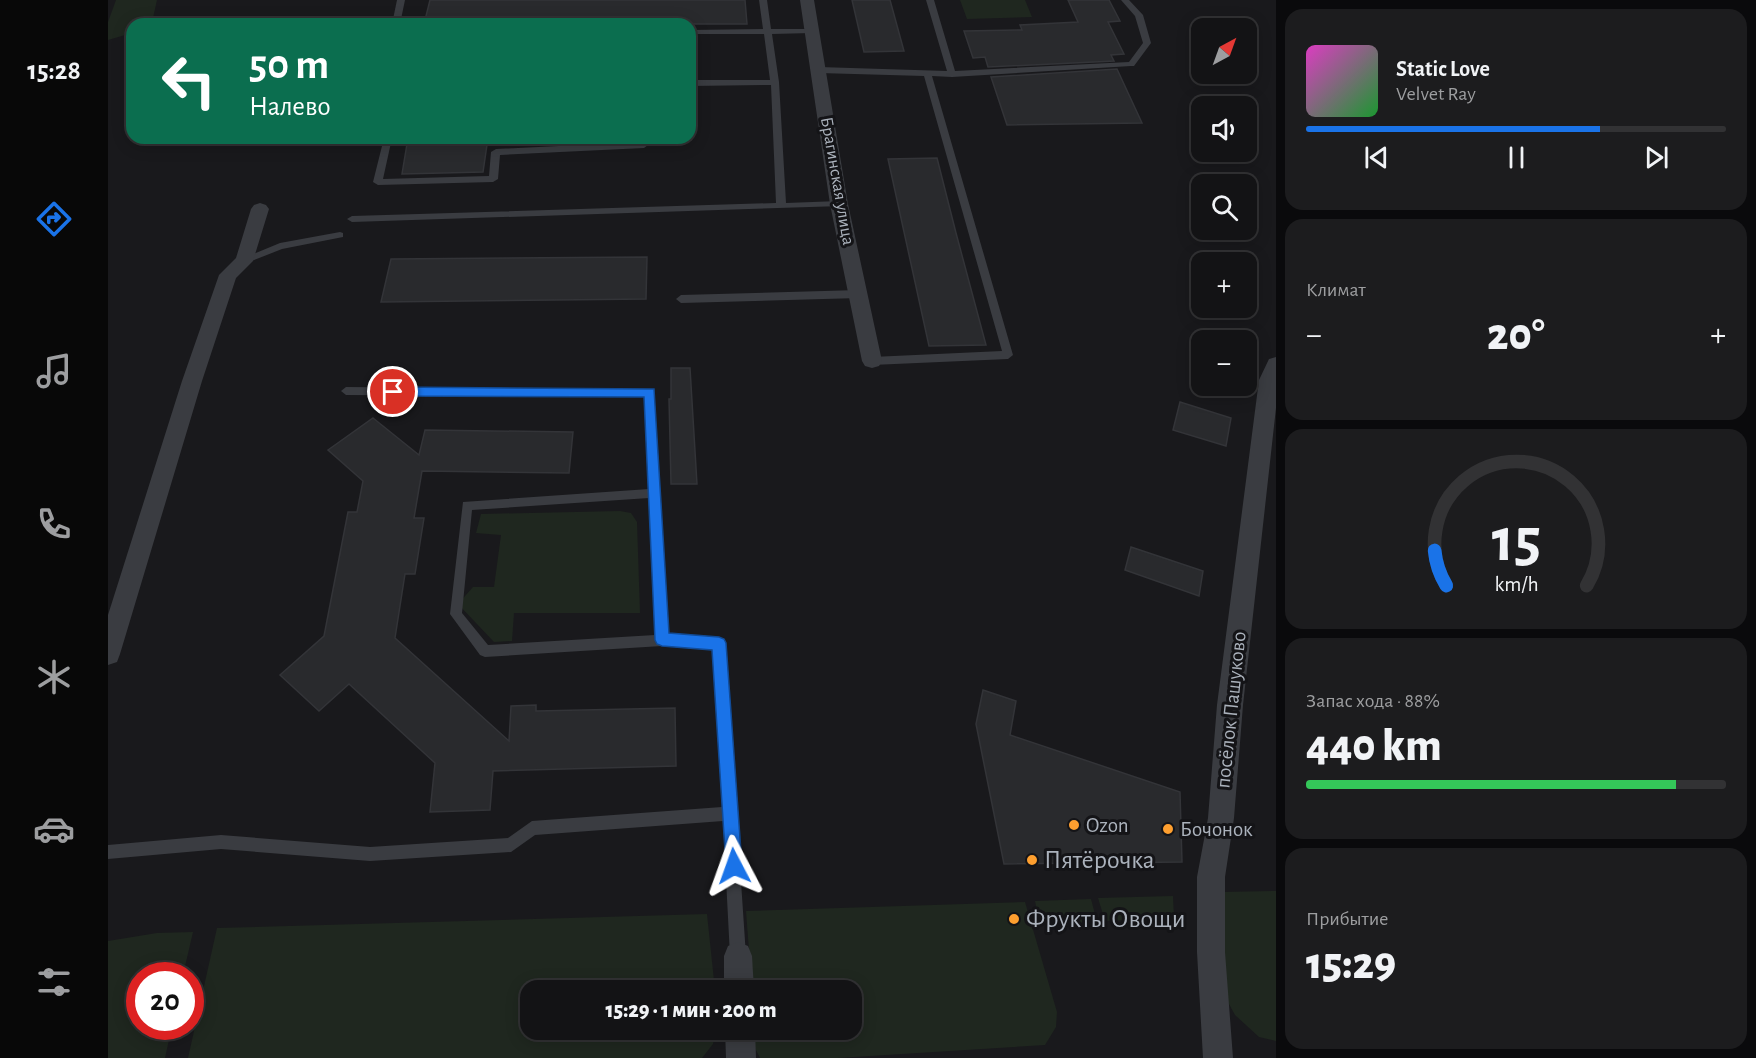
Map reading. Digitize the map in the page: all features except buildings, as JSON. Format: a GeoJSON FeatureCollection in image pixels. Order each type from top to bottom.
{"type":"FeatureCollection","features":[{"type":"Feature","properties":{"kind":"street","name":"Брагинская улица"},"geometry":{"type":"LineString","coordinates":[[807,0],[839,204],[872,361]]}},
{"type":"Feature","properties":{"kind":"street"},"geometry":{"type":"LineString","coordinates":[[108,654],[192,381],[228,275],[244,261],[260,209]]}},
{"type":"Feature","properties":{"kind":"street","name":"посёлок Пашуково"},"geometry":{"type":"LineString","coordinates":[[1218,1058],[1210,952],[1211,876],[1221,818],[1230,705],[1269,380],[1276,364]]}},
{"type":"Feature","properties":{"kind":"street"},"geometry":{"type":"LineString","coordinates":[[738,956],[739,980]]}},
{"type":"Feature","properties":{"kind":"street"},"geometry":{"type":"LineString","coordinates":[[740,1040],[741,1058]]}},
{"type":"Feature","properties":{"kind":"lane"},"geometry":{"type":"LineString","coordinates":[[397,18],[401,0]]}},
{"type":"Feature","properties":{"kind":"lane"},"geometry":{"type":"LineString","coordinates":[[763,0],[775,82],[781,205]]}},
{"type":"Feature","properties":{"kind":"lane"},"geometry":{"type":"LineString","coordinates":[[930,0],[952,74]]}},
{"type":"Feature","properties":{"kind":"lane"},"geometry":{"type":"LineString","coordinates":[[819,70],[952,74],[1131,64],[1147,43],[1139,15],[1125,0]]}},
{"type":"Feature","properties":{"kind":"lane"},"geometry":{"type":"LineString","coordinates":[[696,32],[812,31]]}},
{"type":"Feature","properties":{"kind":"lane"},"geometry":{"type":"LineString","coordinates":[[872,361],[1008,355],[927,72]]}},
{"type":"Feature","properties":{"kind":"lane"},"geometry":{"type":"LineString","coordinates":[[696,83],[775,82]]}},
{"type":"Feature","properties":{"kind":"lane"},"geometry":{"type":"LineString","coordinates":[[386,144],[378,182],[493,179],[496,152],[644,144]]}},
{"type":"Feature","properties":{"kind":"lane"},"geometry":{"type":"LineString","coordinates":[[352,219],[839,204]]}},
{"type":"Feature","properties":{"kind":"lane"},"geometry":{"type":"LineString","coordinates":[[244,261],[280,246],[340,235]]}},
{"type":"Feature","properties":{"kind":"lane"},"geometry":{"type":"LineString","coordinates":[[681,299],[859,294]]}},
{"type":"Feature","properties":{"kind":"lane"},"geometry":{"type":"LineString","coordinates":[[346,392],[650,393],[662,640]]}},
{"type":"Feature","properties":{"kind":"lane"},"geometry":{"type":"LineString","coordinates":[[654,493],[467,505],[456,614],[485,651],[662,640],[719,643],[738,956]]}},
{"type":"Feature","properties":{"kind":"lane"},"geometry":{"type":"LineString","coordinates":[[108,852],[221,842],[369,854],[511,845],[532,828],[730,813]]}},
{"type":"Feature","properties":{"kind":"shaded area"},"geometry":{"type":"Polygon","coordinates":[[[116,0],[157,0],[153,18],[126,18],[126,35],[108,40],[108,22],[116,0]]]}},
{"type":"Feature","properties":{"kind":"shaded area"},"geometry":{"type":"Polygon","coordinates":[[[960,0],[1025,0],[1032,17],[967,19],[960,0]]]}},
{"type":"Feature","properties":{"kind":"shaded area"},"geometry":{"type":"Polygon","coordinates":[[[620,511],[631,513],[637,522],[640,613],[514,613],[512,641],[494,642],[458,604],[473,587],[494,587],[501,535],[476,533],[481,514],[620,511]]]}},
{"type":"Feature","properties":{"kind":"shaded area"},"geometry":{"type":"Polygon","coordinates":[[[1276,891],[1276,1041],[1259,1037],[1235,1015],[1224,995],[1223,892],[1276,891]]]}},
{"type":"Feature","properties":{"kind":"shaded area"},"geometry":{"type":"Polygon","coordinates":[[[1173,896],[1174,918],[1105,921],[1098,898],[1173,896]]]}},
{"type":"Feature","properties":{"kind":"shaded area"},"geometry":{"type":"Polygon","coordinates":[[[1091,899],[1097,922],[1040,925],[1035,901],[1091,899]]]}},
{"type":"Feature","properties":{"kind":"shaded area"},"geometry":{"type":"Polygon","coordinates":[[[1025,902],[1057,1012],[1056,1027],[1045,1045],[838,1058],[760,1058],[755,1048],[755,1040],[862,1040],[862,980],[751,980],[746,911],[1025,902]]]}},
{"type":"Feature","properties":{"kind":"shaded area"},"geometry":{"type":"Polygon","coordinates":[[[707,914],[714,980],[520,980],[520,1040],[714,1040],[713,1044],[702,1058],[188,1058],[192,1040],[204,1040],[204,986],[217,928],[707,914]]]}},
{"type":"Feature","properties":{"kind":"shaded area"},"geometry":{"type":"Polygon","coordinates":[[[193,932],[186,962],[126,962],[126,1040],[169,1040],[165,1058],[108,1058],[108,941],[157,933],[193,932]]]}},
{"type":"Feature","properties":{"kind":"place","name":"Ozon"},"geometry":{"type":"Point","coordinates":[1074,825]}},
{"type":"Feature","properties":{"kind":"place","name":"Бочонок"},"geometry":{"type":"Point","coordinates":[1168,829]}},
{"type":"Feature","properties":{"kind":"place","name":"Пятёрочка"},"geometry":{"type":"Point","coordinates":[1032,860]}},
{"type":"Feature","properties":{"kind":"place","name":"Фрукты Овощи"},"geometry":{"type":"Point","coordinates":[1014,919]}},
{"type":"Feature","properties":{"kind":"route"},"geometry":{"type":"LineString","coordinates":[[393,392],[650,393],[662,640],[719,643],[734,866]]}}]}
